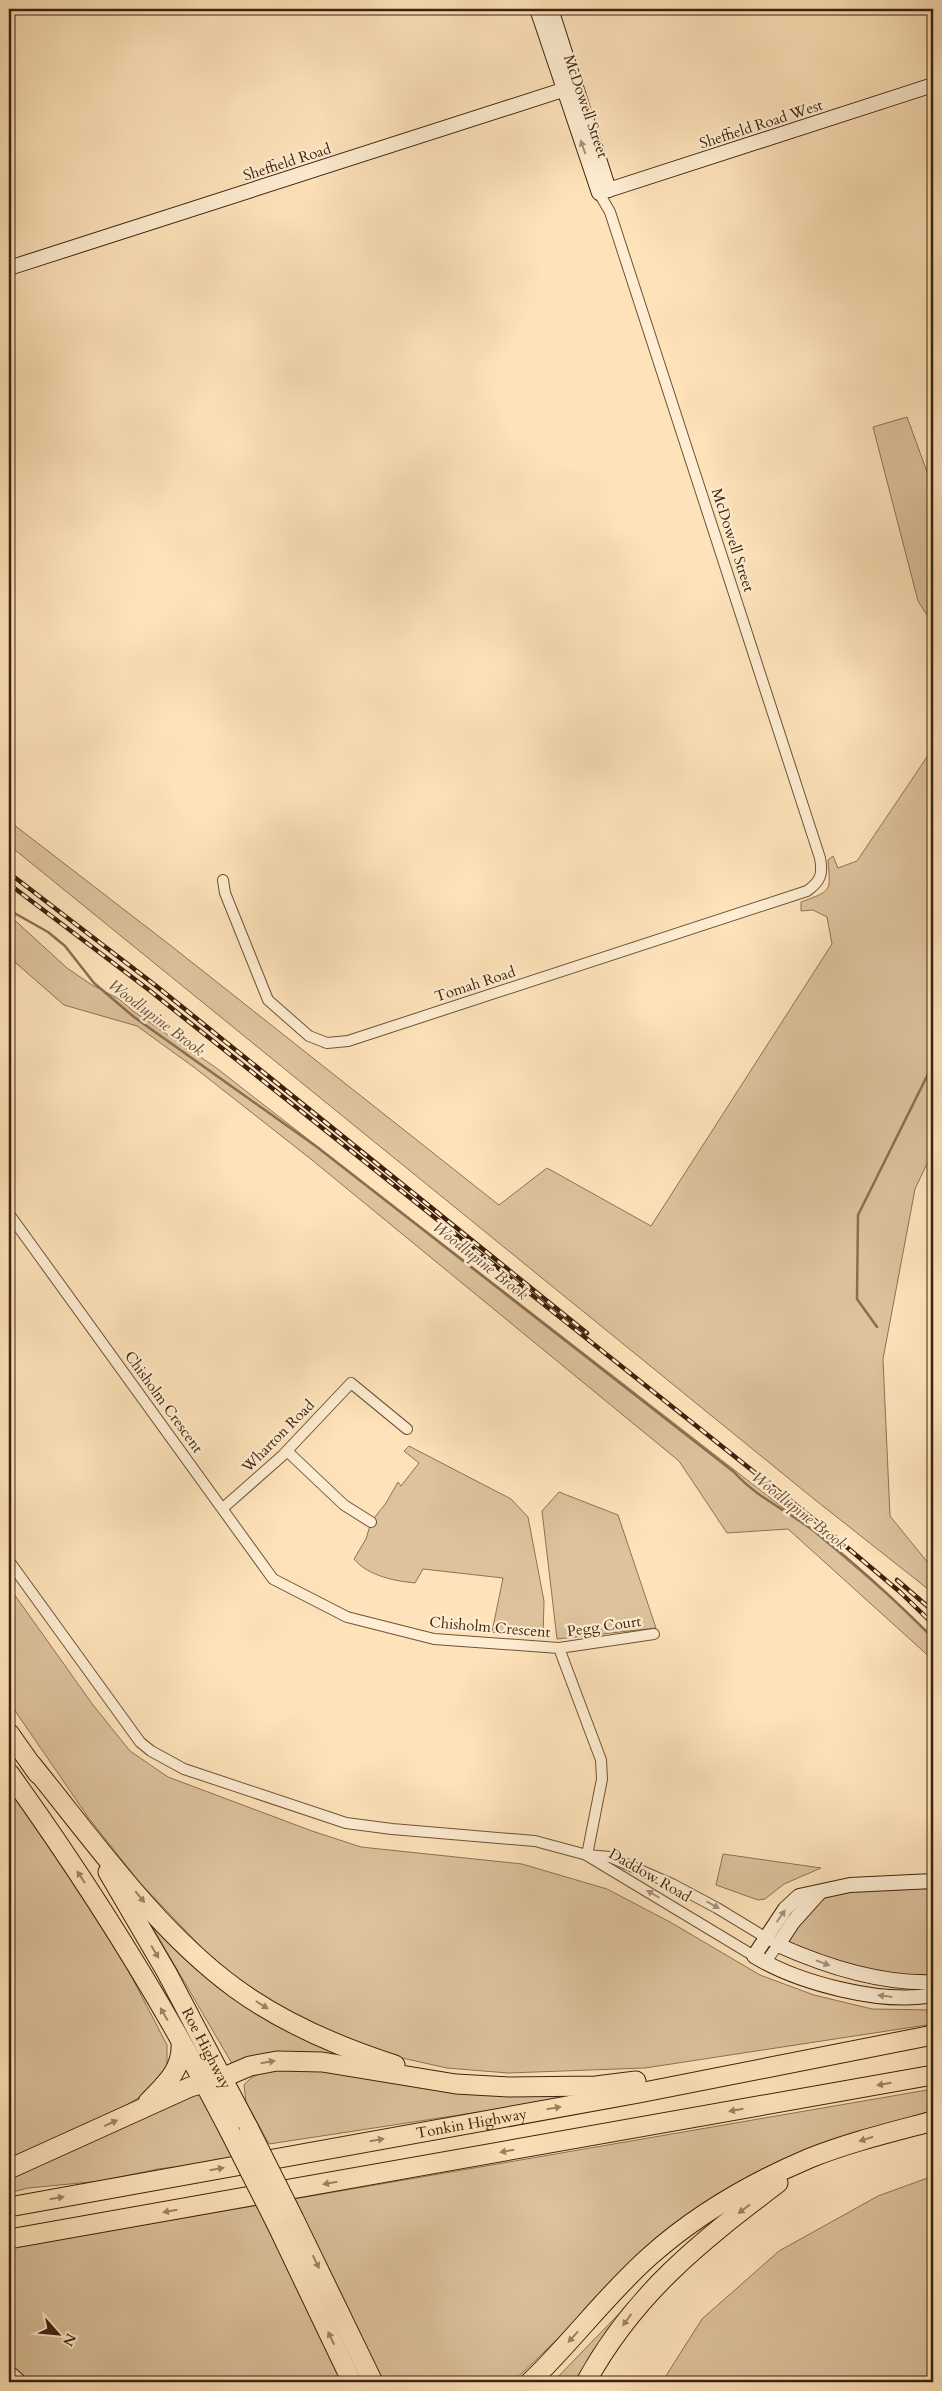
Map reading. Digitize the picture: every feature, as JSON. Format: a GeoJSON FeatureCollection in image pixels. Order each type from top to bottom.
{"type":"FeatureCollection","features":[{"type":"Feature","properties":{"kind":"highway","name":"Roe Highway"},"geometry":{"type":"LineString","coordinates":[[9,1733],[107,1871],[167,1973],[250,2129],[285,2221],[352,2382]]}},
{"type":"Feature","properties":{"kind":"highway"},"geometry":{"type":"LineString","coordinates":[[32,1765],[153,1913],[203,1961],[235,1988],[278,2015],[317,2035],[362,2054],[400,2066],[453,2079],[509,2087]]}},
{"type":"Feature","properties":{"kind":"highway","name":"Roe Highway"},"geometry":{"type":"LineString","coordinates":[[9,1773],[100,1906],[181,2042],[230,2132],[285,2221],[373,2382]]}},
{"type":"Feature","properties":{"kind":"highway","name":"Tonkin Highway"},"geometry":{"type":"LineString","coordinates":[[9,2207],[639,2093],[806,2058],[933,2035]]}},
{"type":"Feature","properties":{"kind":"highway"},"geometry":{"type":"LineString","coordinates":[[140,2110],[175,2072],[181,2060],[181,2042]]}},
{"type":"Feature","properties":{"kind":"highway"},"geometry":{"type":"LineString","coordinates":[[9,2169],[190,2088],[222,2078],[250,2066],[277,2061],[306,2060],[456,2084],[509,2087],[596,2086],[806,2058]]}},
{"type":"Feature","properties":{"kind":"highway"},"geometry":{"type":"LineString","coordinates":[[9,2239],[933,2075]]}},
{"type":"Feature","properties":{"kind":"highway"},"geometry":{"type":"LineString","coordinates":[[530,2382],[613,2292],[669,2240],[704,2214],[747,2188],[810,2158],[869,2138],[933,2121]]}},
{"type":"Feature","properties":{"kind":"highway"},"geometry":{"type":"LineString","coordinates":[[586,2382],[609,2345],[635,2309],[669,2271],[710,2234],[810,2158]]}},
{"type":"Feature","properties":{"kind":"highway"},"geometry":{"type":"LineString","coordinates":[[9,2376],[16,2382]]}},
{"type":"Feature","properties":{"kind":"street","name":"McDowell Street"},"geometry":{"type":"LineString","coordinates":[[537,9],[569,88],[604,192],[820,858],[822,870],[820,880]]}},
{"type":"Feature","properties":{"kind":"street","name":"McDowell Street"},"geometry":{"type":"LineString","coordinates":[[551,9],[569,88]]}},
{"type":"Feature","properties":{"kind":"street","name":"Sheffield Road West"},"geometry":{"type":"LineString","coordinates":[[604,192],[933,85]]}},
{"type":"Feature","properties":{"kind":"street","name":"Sheffield Road"},"geometry":{"type":"LineString","coordinates":[[9,268],[569,88]]}},
{"type":"Feature","properties":{"kind":"street","name":"Tomah Road"},"geometry":{"type":"LineString","coordinates":[[223,880],[225,893],[268,1000],[309,1036],[327,1043],[348,1041],[808,891],[820,880]]}},
{"type":"Feature","properties":{"kind":"street","name":"Chisholm Crescent"},"geometry":{"type":"LineString","coordinates":[[9,1214],[273,1579],[347,1617],[434,1639],[559,1648],[601,1760],[602,1779],[588,1855]]}},
{"type":"Feature","properties":{"kind":"street","name":"Wharton Road"},"geometry":{"type":"LineString","coordinates":[[223,1508],[287,1451],[351,1383],[407,1429]]}},
{"type":"Feature","properties":{"kind":"street"},"geometry":{"type":"LineString","coordinates":[[287,1451],[344,1505],[370,1522]]}},
{"type":"Feature","properties":{"kind":"street"},"geometry":{"type":"LineString","coordinates":[[9,1561],[140,1742],[151,1751],[184,1769],[346,1822],[392,1829],[535,1841],[588,1855]]}},
{"type":"Feature","properties":{"kind":"street","name":"Pegg Court"},"geometry":{"type":"LineString","coordinates":[[559,1648],[654,1634]]}},
{"type":"Feature","properties":{"kind":"street","name":"Daddow Road"},"geometry":{"type":"LineString","coordinates":[[588,1855],[610,1857],[672,1884],[772,1941],[831,1965],[884,1978],[933,1982]]}},
{"type":"Feature","properties":{"kind":"street","name":"Daddow Road"},"geometry":{"type":"LineString","coordinates":[[588,1855],[760,1959],[797,1977],[886,1996],[918,1998],[933,1995]]}},
{"type":"Feature","properties":{"kind":"street"},"geometry":{"type":"LineString","coordinates":[[760,1959],[772,1941],[793,1922],[820,1892],[850,1885],[933,1881]]}},
{"type":"Feature","properties":{"kind":"shaded area"},"geometry":{"type":"Polygon","coordinates":[[[907,417],[933,488],[933,624],[918,601],[873,427],[907,417]]]}},
{"type":"Feature","properties":{"kind":"shaded area"},"geometry":{"type":"Polygon","coordinates":[[[933,748],[933,1151],[915,1189],[883,1359],[890,1516],[933,1569],[933,1593],[814,1499],[9,845],[9,821],[170,945],[499,1205],[547,1168],[651,1226],[832,944],[827,917],[813,910],[801,911],[801,902],[825,892],[828,888],[828,860],[833,856],[838,868],[857,861],[933,748]]]}},
{"type":"Feature","properties":{"kind":"shaded area"},"geometry":{"type":"Polygon","coordinates":[[[9,915],[67,968],[92,985],[119,999],[133,1011],[215,1067],[813,1531],[904,1609],[933,1638],[933,1660],[788,1529],[727,1533],[679,1461],[312,1160],[195,1068],[137,1026],[64,1005],[9,957],[9,915]]]}},
{"type":"Feature","properties":{"kind":"shaded area"},"geometry":{"type":"Polygon","coordinates":[[[409,1446],[511,1499],[528,1517],[544,1601],[543,1638],[492,1632],[503,1578],[423,1569],[415,1583],[407,1582],[374,1574],[354,1559],[366,1539],[371,1522],[386,1503],[398,1482],[401,1486],[419,1463],[404,1451],[409,1446]]]}},
{"type":"Feature","properties":{"kind":"shaded area"},"geometry":{"type":"Polygon","coordinates":[[[559,1492],[618,1515],[656,1628],[557,1639],[542,1511],[559,1492]]]}},
{"type":"Feature","properties":{"kind":"shaded area"},"geometry":{"type":"Polygon","coordinates":[[[9,1587],[93,1705],[130,1751],[168,1777],[312,1831],[361,1847],[522,1864],[607,1889],[670,1922],[760,1975],[814,1995],[872,2009],[933,2010],[933,2024],[645,2068],[508,2073],[447,2068],[384,2054],[324,2031],[250,1989],[205,1951],[140,1883],[88,1817],[9,1702],[9,1587]]]}},
{"type":"Feature","properties":{"kind":"shaded area"},"geometry":{"type":"Polygon","coordinates":[[[9,1788],[69,1874],[127,1968],[167,2045],[167,2068],[157,2087],[123,2107],[9,2159],[9,1788]]]}},
{"type":"Feature","properties":{"kind":"shaded area"},"geometry":{"type":"Polygon","coordinates":[[[723,1854],[821,1868],[784,1884],[765,1899],[758,1900],[716,1885],[723,1854]]]}},
{"type":"Feature","properties":{"kind":"shaded area"},"geometry":{"type":"Polygon","coordinates":[[[933,1881],[933,1982],[884,1978],[778,1945],[820,1892],[933,1881]]]}},
{"type":"Feature","properties":{"kind":"shaded area"},"geometry":{"type":"Polygon","coordinates":[[[150,1923],[313,2043],[343,2056],[234,2067],[150,1923]]]}},
{"type":"Feature","properties":{"kind":"shaded area"},"geometry":{"type":"Polygon","coordinates":[[[298,2067],[597,2094],[269,2144],[246,2102],[244,2085],[262,2073],[298,2067]]]}},
{"type":"Feature","properties":{"kind":"shaded area"},"geometry":{"type":"Polygon","coordinates":[[[933,2089],[933,2116],[774,2167],[574,2323],[513,2382],[24,2382],[9,2369],[9,2248],[933,2089]]]}},
{"type":"Feature","properties":{"kind":"shaded area"},"geometry":{"type":"Polygon","coordinates":[[[195,2093],[201,2094],[235,2159],[158,2169],[101,2181],[28,2188],[9,2193],[9,2173],[195,2093]]]}},
{"type":"Feature","properties":{"kind":"shaded area"},"geometry":{"type":"Polygon","coordinates":[[[933,2176],[933,2382],[662,2382],[702,2319],[779,2251],[878,2196],[933,2176]]]}},
{"type":"Feature","properties":{"kind":"shaded area"},"geometry":{"type":"Polygon","coordinates":[[[639,2293],[586,2382],[553,2382],[639,2293]]]}},
{"type":"Feature","properties":{"kind":"waterway","name":"Woodlupine Brook"},"geometry":{"type":"LineString","coordinates":[[9,910],[48,932],[65,946],[94,983],[134,1017],[317,1147],[734,1472],[752,1489],[814,1531],[845,1556],[933,1638]]}},
{"type":"Feature","properties":{"kind":"waterway"},"geometry":{"type":"LineString","coordinates":[[877,1327],[857,1299],[858,1215],[933,1064]]}},
{"type":"Feature","properties":{"kind":"railway"},"geometry":{"type":"LineString","coordinates":[[9,873],[155,985],[587,1333]]}},
{"type":"Feature","properties":{"kind":"railway"},"geometry":{"type":"LineString","coordinates":[[9,884],[149,990],[817,1522],[900,1592],[933,1624]]}},
{"type":"Feature","properties":{"kind":"railway"},"geometry":{"type":"LineString","coordinates":[[897,1580],[933,1611]]}}]}
